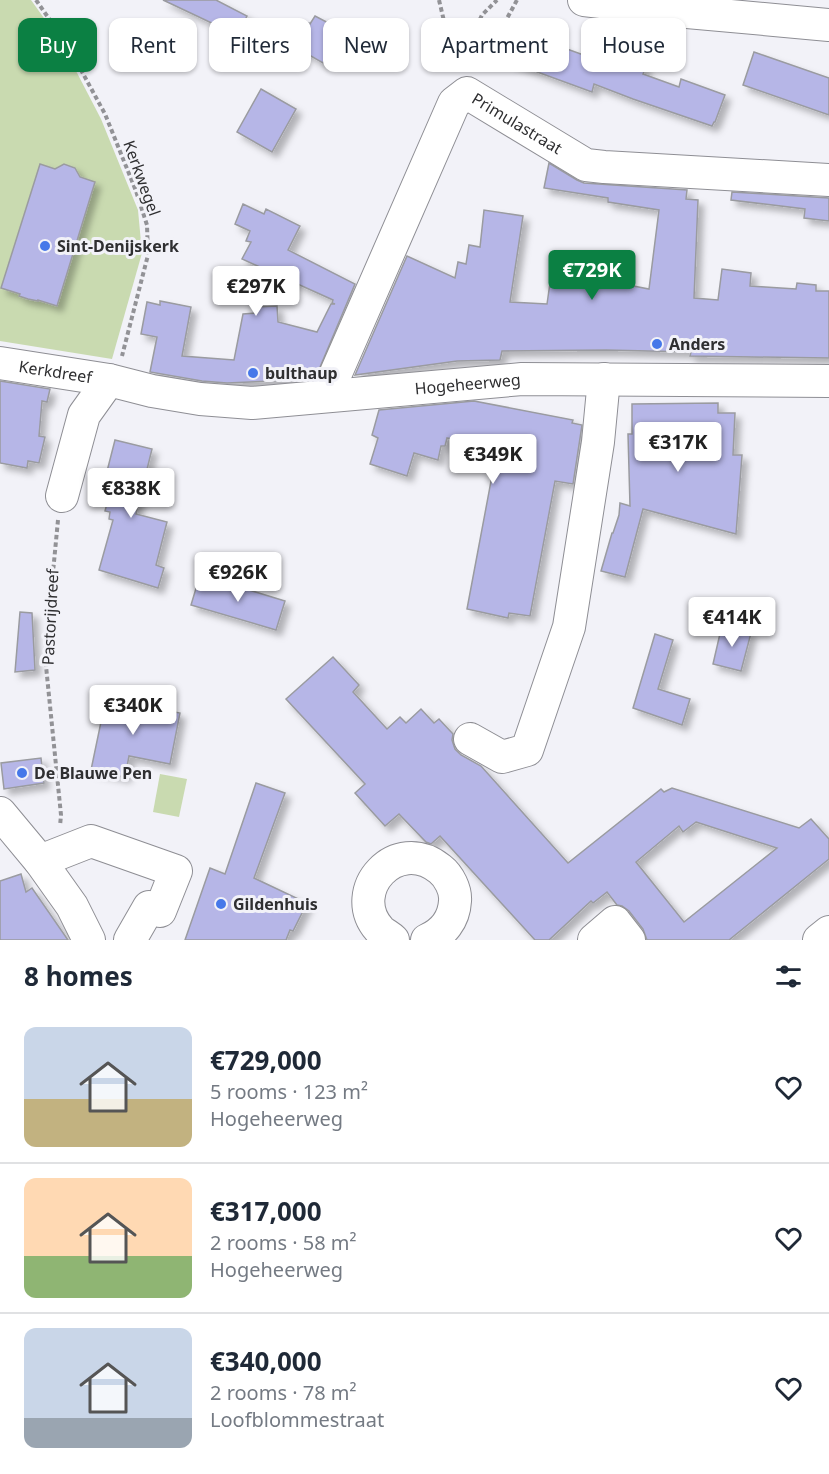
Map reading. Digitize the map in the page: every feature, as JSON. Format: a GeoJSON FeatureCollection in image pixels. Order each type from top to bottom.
{"type":"FeatureCollection","features":[{"type":"Feature","properties":{"kind":"street"},"geometry":{"type":"LineString","coordinates":[[584,0],[685,6],[829,25]]}},
{"type":"Feature","properties":{"kind":"street","name":"Primulastraat"},"geometry":{"type":"LineString","coordinates":[[328,396],[454,104],[467,93],[586,165],[829,180]]}},
{"type":"Feature","properties":{"kind":"street","name":"Kerkdreef"},"geometry":{"type":"LineString","coordinates":[[0,363],[110,380]]}},
{"type":"Feature","properties":{"kind":"street","name":"Hogeheerweg"},"geometry":{"type":"LineString","coordinates":[[110,380],[152,391],[200,399],[252,403],[522,379],[829,381]]}},
{"type":"Feature","properties":{"kind":"street"},"geometry":{"type":"LineString","coordinates":[[62,496],[84,415],[110,380]]}},
{"type":"Feature","properties":{"kind":"street"},"geometry":{"type":"LineString","coordinates":[[470,739],[502,758],[527,750],[569,627],[598,442],[604,380]]}},
{"type":"Feature","properties":{"kind":"street"},"geometry":{"type":"LineString","coordinates":[[0,813],[72,906],[89,940]]}},
{"type":"Feature","properties":{"kind":"street"},"geometry":{"type":"LineString","coordinates":[[36,857],[91,841],[176,871],[160,911],[149,907],[130,940]]}},
{"type":"Feature","properties":{"kind":"street"},"geometry":{"type":"LineString","coordinates":[[381,936],[371,915],[369,898],[373,881],[384,868],[401,859],[414,857],[431,862],[443,871],[449,878],[454,893],[452,918],[439,935],[427,940]]}},
{"type":"Feature","properties":{"kind":"street"},"geometry":{"type":"LineString","coordinates":[[594,940],[615,922],[629,940]]}},
{"type":"Feature","properties":{"kind":"street"},"geometry":{"type":"LineString","coordinates":[[819,940],[829,932]]}},
{"type":"Feature","properties":{"kind":"path","name":"Kerkwegel"},"geometry":{"type":"LineString","coordinates":[[36,0],[68,46],[105,114],[147,225],[148,255],[122,358],[110,380]]}},
{"type":"Feature","properties":{"kind":"path"},"geometry":{"type":"LineString","coordinates":[[439,0],[443,18]]}},
{"type":"Feature","properties":{"kind":"path"},"geometry":{"type":"LineString","coordinates":[[481,18],[497,0]]}},
{"type":"Feature","properties":{"kind":"path"},"geometry":{"type":"LineString","coordinates":[[508,18],[517,0]]}},
{"type":"Feature","properties":{"kind":"path"},"geometry":{"type":"LineString","coordinates":[[461,72],[460,88],[467,93],[478,72]]}},
{"type":"Feature","properties":{"kind":"path","name":"Pastorijdreef"},"geometry":{"type":"LineString","coordinates":[[36,857],[60,832],[61,815],[45,657],[56,530],[62,496]]}},
{"type":"Feature","properties":{"kind":"green space"},"geometry":{"type":"Polygon","coordinates":[[[0,0],[31,0],[44,18],[18,18],[18,72],[77,72],[101,119],[138,210],[142,253],[112,359],[0,341],[0,0]]]}},
{"type":"Feature","properties":{"kind":"green space"},"geometry":{"type":"Polygon","coordinates":[[[160,774],[187,779],[179,817],[153,812],[160,774]]]}},
{"type":"Feature","properties":{"kind":"building"},"geometry":{"type":"Polygon","coordinates":[[[163,0],[216,0],[247,16],[246,18],[209,18],[209,22],[163,0]]]}},
{"type":"Feature","properties":{"kind":"building"},"geometry":{"type":"Polygon","coordinates":[[[315,16],[323,20],[323,63],[311,56],[311,22],[315,16]]]}},
{"type":"Feature","properties":{"kind":"building"},"geometry":{"type":"Polygon","coordinates":[[[569,50],[581,54],[581,72],[644,72],[643,74],[679,87],[681,79],[725,95],[712,126],[594,84],[592,92],[537,72],[569,72],[569,50]]]}},
{"type":"Feature","properties":{"kind":"building"},"geometry":{"type":"Polygon","coordinates":[[[754,52],[829,78],[829,115],[743,85],[754,52]]]}},
{"type":"Feature","properties":{"kind":"building"},"geometry":{"type":"Polygon","coordinates":[[[261,89],[296,109],[272,152],[237,132],[261,89]]]}},
{"type":"Feature","properties":{"kind":"building"},"geometry":{"type":"Polygon","coordinates":[[[549,163],[584,183],[687,190],[686,199],[698,200],[694,298],[718,300],[722,269],[751,273],[750,286],[796,289],[797,283],[816,285],[816,291],[829,291],[829,358],[690,356],[691,352],[606,350],[502,351],[500,360],[457,361],[355,375],[407,256],[455,278],[458,262],[466,264],[469,245],[480,247],[484,210],[523,216],[510,302],[547,304],[552,269],[582,273],[582,276],[649,289],[659,210],[608,202],[608,198],[544,188],[549,163]]]}},
{"type":"Feature","properties":{"kind":"building","name":"Sint-Denijskerk"},"geometry":{"type":"Polygon","coordinates":[[[40,164],[55,169],[64,164],[75,168],[80,177],[95,182],[57,306],[28,299],[1,288],[40,164]]]}},
{"type":"Feature","properties":{"kind":"building"},"geometry":{"type":"Polygon","coordinates":[[[732,192],[829,198],[829,221],[804,218],[805,209],[731,200],[732,192]]]}},
{"type":"Feature","properties":{"kind":"building"},"geometry":{"type":"Polygon","coordinates":[[[243,204],[264,214],[266,209],[300,226],[288,250],[355,284],[315,379],[227,383],[150,372],[157,337],[141,334],[147,302],[160,305],[160,301],[191,307],[182,356],[234,360],[243,314],[256,313],[256,307],[277,306],[278,322],[317,332],[331,304],[335,304],[332,303],[333,300],[242,259],[251,242],[246,241],[250,231],[235,224],[243,204]]]}},
{"type":"Feature","properties":{"kind":"building"},"geometry":{"type":"Polygon","coordinates":[[[0,381],[50,389],[47,402],[42,401],[39,436],[45,437],[39,463],[28,461],[27,468],[0,463],[0,381]]]}},
{"type":"Feature","properties":{"kind":"building"},"geometry":{"type":"Polygon","coordinates":[[[474,401],[573,420],[572,423],[582,425],[573,484],[555,481],[530,616],[509,613],[508,618],[467,609],[495,460],[492,460],[494,448],[447,438],[445,446],[441,446],[438,460],[414,453],[407,476],[370,464],[378,438],[372,435],[379,410],[474,401]]]}},
{"type":"Feature","properties":{"kind":"building"},"geometry":{"type":"Polygon","coordinates":[[[718,403],[718,413],[735,413],[733,455],[742,455],[736,534],[643,509],[625,577],[601,571],[619,515],[620,503],[630,506],[628,434],[632,434],[632,404],[718,403]]]}},
{"type":"Feature","properties":{"kind":"building"},"geometry":{"type":"Polygon","coordinates":[[[115,440],[152,449],[136,514],[167,522],[156,565],[164,568],[158,588],[99,570],[113,520],[109,519],[110,512],[105,511],[112,485],[104,483],[115,440]]]}},
{"type":"Feature","properties":{"kind":"building"},"geometry":{"type":"Polygon","coordinates":[[[200,575],[285,601],[276,630],[191,605],[200,575]]]}},
{"type":"Feature","properties":{"kind":"building"},"geometry":{"type":"Polygon","coordinates":[[[20,612],[32,613],[35,670],[15,672],[20,612]]]}},
{"type":"Feature","properties":{"kind":"building"},"geometry":{"type":"Polygon","coordinates":[[[722,625],[751,633],[741,671],[713,664],[722,625]]]}},
{"type":"Feature","properties":{"kind":"building"},"geometry":{"type":"Polygon","coordinates":[[[655,634],[673,640],[658,689],[690,699],[682,725],[633,708],[655,634]]]}},
{"type":"Feature","properties":{"kind":"building"},"geometry":{"type":"Polygon","coordinates":[[[333,657],[359,685],[353,692],[387,729],[400,717],[406,723],[421,709],[434,723],[439,719],[453,734],[455,749],[481,766],[568,863],[661,789],[664,792],[672,788],[799,828],[811,819],[829,839],[829,859],[729,940],[647,940],[643,929],[629,911],[617,905],[607,892],[593,903],[591,901],[549,940],[535,940],[440,836],[431,844],[426,842],[399,814],[385,826],[355,793],[365,784],[286,699],[333,657]],[[696,822],[683,832],[679,826],[636,862],[684,922],[777,848],[696,822]]]}},
{"type":"Feature","properties":{"kind":"building"},"geometry":{"type":"Polygon","coordinates":[[[106,698],[180,713],[170,764],[129,756],[125,777],[91,770],[106,698]]]}},
{"type":"Feature","properties":{"kind":"building","name":"De Blauwe Pen"},"geometry":{"type":"Polygon","coordinates":[[[41,758],[44,783],[4,789],[1,763],[41,758]]]}},
{"type":"Feature","properties":{"kind":"building"},"geometry":{"type":"Polygon","coordinates":[[[256,783],[285,793],[254,878],[307,903],[286,940],[185,940],[210,868],[225,874],[256,783]]]}},
{"type":"Feature","properties":{"kind":"building"},"geometry":{"type":"Polygon","coordinates":[[[21,874],[26,892],[32,888],[68,940],[0,940],[0,881],[21,874]]]}},
{"type":"Feature","properties":{"kind":"place","name":"Sint-Denijskerk"},"geometry":{"type":"Point","coordinates":[45,246]}},
{"type":"Feature","properties":{"kind":"place","name":"Anders"},"geometry":{"type":"Point","coordinates":[657,344]}},
{"type":"Feature","properties":{"kind":"place","name":"bulthaup"},"geometry":{"type":"Point","coordinates":[253,373]}},
{"type":"Feature","properties":{"kind":"place","name":"De Blauwe Pen"},"geometry":{"type":"Point","coordinates":[22,773]}},
{"type":"Feature","properties":{"kind":"place","name":"Gildenhuis"},"geometry":{"type":"Point","coordinates":[221,904]}}]}
